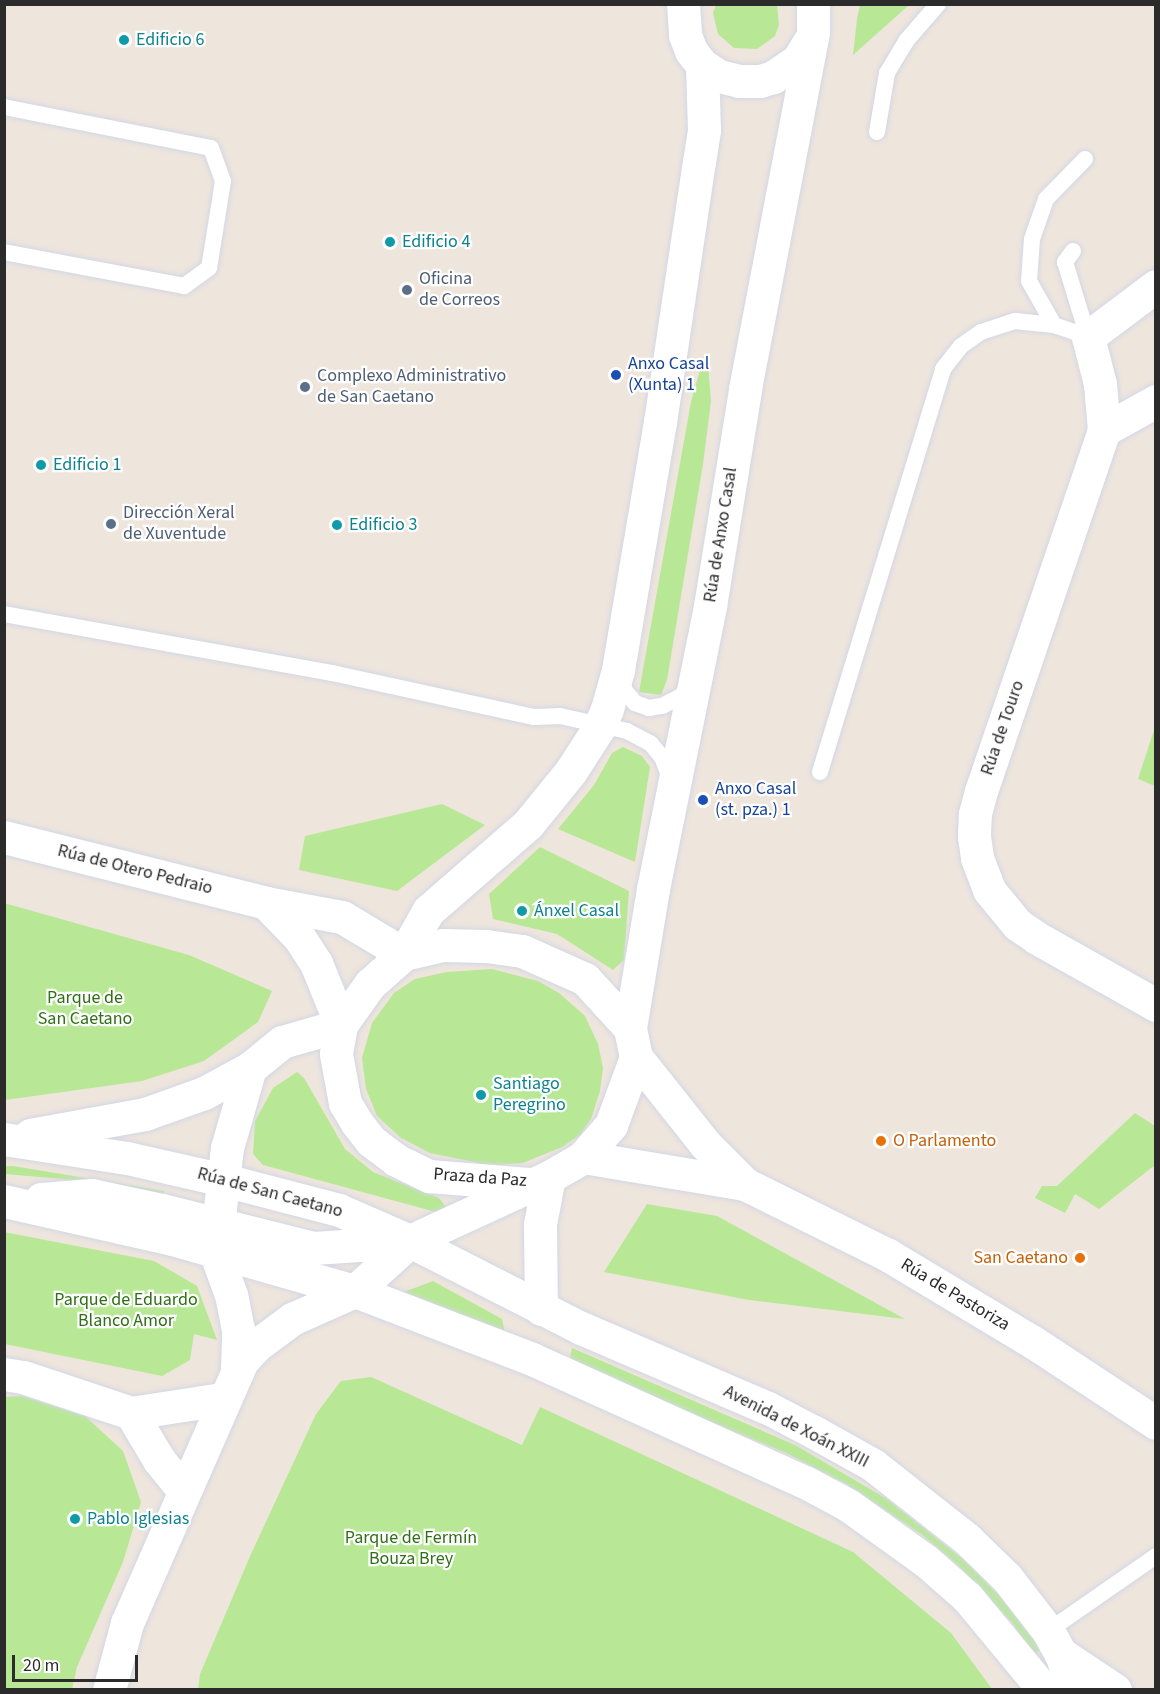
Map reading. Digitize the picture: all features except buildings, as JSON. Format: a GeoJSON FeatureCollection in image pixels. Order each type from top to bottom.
{"type":"FeatureCollection","features":[{"type":"Feature","properties":{"kind":"street","name":"Rúa de Anxo Casal"},"geometry":{"type":"LineString","coordinates":[[633,1043],[673,788],[710,606],[745,389],[815,14],[813,4]]}},
{"type":"Feature","properties":{"kind":"street"},"geometry":{"type":"LineString","coordinates":[[404,954],[428,911],[528,824],[571,771],[600,726],[618,670],[660,422],[704,130],[702,65],[691,51],[678,8]]}},
{"type":"Feature","properties":{"kind":"street","name":"Rúa de Anxo Casal"},"geometry":{"type":"LineString","coordinates":[[702,65],[720,76],[739,81],[760,81],[785,71],[798,60],[809,42]]}},
{"type":"Feature","properties":{"kind":"street"},"geometry":{"type":"LineString","coordinates":[[1155,286],[1088,337],[1100,384],[1104,430],[1155,402]]}},
{"type":"Feature","properties":{"kind":"street","name":"Rúa de Touro"},"geometry":{"type":"LineString","coordinates":[[1104,430],[981,790],[975,814],[974,836],[977,858],[989,890],[1018,925],[1155,1005]]}},
{"type":"Feature","properties":{"kind":"street","name":"Rúa de Otero Pedraio"},"geometry":{"type":"LineString","coordinates":[[4,837],[266,903],[342,917],[404,954]]}},
{"type":"Feature","properties":{"kind":"street"},"geometry":{"type":"LineString","coordinates":[[5,1139],[145,1114],[204,1093],[250,1068],[282,1042],[341,1025],[316,963],[299,937],[266,903]]}},
{"type":"Feature","properties":{"kind":"street","name":"Praza da Paz"},"geometry":{"type":"LineString","coordinates":[[443,945],[486,946],[522,951],[585,979],[633,1043],[611,1125],[583,1157],[539,1180],[429,1176],[396,1160],[371,1141],[357,1124],[345,1103],[336,1054],[341,1025],[370,984],[404,954],[443,945]]}},
{"type":"Feature","properties":{"kind":"street","name":"Rúa de Pastoriza"},"geometry":{"type":"LineString","coordinates":[[633,1043],[706,1145],[745,1184]]}},
{"type":"Feature","properties":{"kind":"street"},"geometry":{"type":"LineString","coordinates":[[237,1368],[238,1330],[216,1237],[228,1148],[250,1068]]}},
{"type":"Feature","properties":{"kind":"street","name":"Rúa de San Caetano"},"geometry":{"type":"LineString","coordinates":[[5,1139],[128,1158],[224,1180],[339,1210],[410,1241]]}},
{"type":"Feature","properties":{"kind":"street","name":"Rúa de Pastoriza"},"geometry":{"type":"LineString","coordinates":[[583,1157],[745,1184],[888,1255],[1033,1342],[1155,1423]]}},
{"type":"Feature","properties":{"kind":"street"},"geometry":{"type":"LineString","coordinates":[[109,1689],[127,1623],[183,1491],[237,1368],[256,1345],[292,1319],[355,1291],[410,1241],[539,1180],[541,1310]]}},
{"type":"Feature","properties":{"kind":"street","name":"Rúa de San Caetano"},"geometry":{"type":"LineString","coordinates":[[6,1201],[216,1237],[313,1248],[410,1241]]}},
{"type":"Feature","properties":{"kind":"street","name":"Rúa de San Caetano"},"geometry":{"type":"LineString","coordinates":[[216,1237],[355,1291]]}},
{"type":"Feature","properties":{"kind":"street","name":"Avenida de Xoán XXIII"},"geometry":{"type":"LineString","coordinates":[[410,1241],[541,1310],[768,1408],[873,1465],[967,1539],[1007,1578],[1054,1642],[1074,1689]]}},
{"type":"Feature","properties":{"kind":"street"},"geometry":{"type":"LineString","coordinates":[[355,1291],[532,1359],[806,1482],[848,1505],[926,1561],[967,1597],[1044,1689]]}},
{"type":"Feature","properties":{"kind":"street"},"geometry":{"type":"LineString","coordinates":[[4,1374],[23,1377],[130,1413],[224,1399]]}},
{"type":"Feature","properties":{"kind":"street"},"geometry":{"type":"LineString","coordinates":[[130,1413],[159,1460],[183,1491]]}},
{"type":"Feature","properties":{"kind":"street"},"geometry":{"type":"LineString","coordinates":[[1054,1642],[1115,1689]]}},
{"type":"Feature","properties":{"kind":"lane"},"geometry":{"type":"LineString","coordinates":[[877,132],[886,73],[906,41],[938,4]]}},
{"type":"Feature","properties":{"kind":"lane"},"geometry":{"type":"LineString","coordinates":[[4,107],[211,148],[223,181],[209,268],[184,286],[4,252]]}},
{"type":"Feature","properties":{"kind":"lane"},"geometry":{"type":"LineString","coordinates":[[1054,325],[1029,281],[1032,239],[1046,199],[1085,159]]}},
{"type":"Feature","properties":{"kind":"lane"},"geometry":{"type":"LineString","coordinates":[[1073,251],[1065,262],[1088,337]]}},
{"type":"Feature","properties":{"kind":"lane"},"geometry":{"type":"LineString","coordinates":[[820,772],[943,369],[961,346],[981,332],[1015,321],[1054,325],[1088,337]]}},
{"type":"Feature","properties":{"kind":"lane"},"geometry":{"type":"LineString","coordinates":[[4,614],[332,674],[534,717],[560,716],[627,731],[651,744],[662,757],[673,788]]}},
{"type":"Feature","properties":{"kind":"lane"},"geometry":{"type":"LineString","coordinates":[[618,670],[625,691],[635,703],[649,708],[662,706],[678,698],[694,685]]}},
{"type":"Feature","properties":{"kind":"lane"},"geometry":{"type":"LineString","coordinates":[[1054,1642],[1155,1556]]}},
{"type":"Feature","properties":{"kind":"green space"},"geometry":{"type":"Polygon","coordinates":[[[716,5],[777,5],[779,25],[775,36],[757,49],[734,48],[718,34],[713,13],[716,5]]]}},
{"type":"Feature","properties":{"kind":"green space"},"geometry":{"type":"Polygon","coordinates":[[[860,5],[909,5],[853,55],[857,19],[860,5]]]}},
{"type":"Feature","properties":{"kind":"green space"},"geometry":{"type":"Polygon","coordinates":[[[708,365],[711,401],[703,464],[667,680],[661,695],[639,692],[691,402],[700,370],[708,365]]]}},
{"type":"Feature","properties":{"kind":"green space"},"geometry":{"type":"Polygon","coordinates":[[[1155,727],[1156,786],[1138,779],[1155,727]]]}},
{"type":"Feature","properties":{"kind":"green space"},"geometry":{"type":"Polygon","coordinates":[[[623,747],[642,756],[650,767],[635,862],[558,829],[594,785],[612,753],[623,747]]]}},
{"type":"Feature","properties":{"kind":"green space"},"geometry":{"type":"Polygon","coordinates":[[[442,804],[485,825],[397,891],[299,870],[305,836],[442,804]]]}},
{"type":"Feature","properties":{"kind":"green space"},"geometry":{"type":"Polygon","coordinates":[[[540,847],[629,891],[624,960],[613,970],[557,934],[493,919],[489,894],[540,847]]]}},
{"type":"Feature","properties":{"kind":"green space","name":"Parque de San Caetano"},"geometry":{"type":"Polygon","coordinates":[[[4,903],[189,955],[272,991],[258,1022],[204,1061],[142,1081],[5,1100],[4,903]]]}},
{"type":"Feature","properties":{"kind":"green space"},"geometry":{"type":"Polygon","coordinates":[[[492,969],[538,981],[559,993],[585,1016],[598,1044],[603,1068],[600,1091],[591,1119],[580,1135],[562,1147],[523,1163],[489,1165],[430,1153],[401,1138],[377,1116],[366,1089],[362,1058],[372,1023],[394,993],[415,979],[447,972],[492,969]]]}},
{"type":"Feature","properties":{"kind":"green space"},"geometry":{"type":"Polygon","coordinates":[[[297,1072],[304,1078],[345,1149],[373,1172],[439,1198],[446,1207],[436,1212],[263,1165],[253,1154],[255,1121],[273,1088],[297,1072]]]}},
{"type":"Feature","properties":{"kind":"green space"},"geometry":{"type":"Polygon","coordinates":[[[1135,1113],[1155,1126],[1155,1165],[1099,1209],[1075,1194],[1065,1213],[1035,1198],[1042,1186],[1057,1186],[1135,1113]]]}},
{"type":"Feature","properties":{"kind":"green space"},"geometry":{"type":"Polygon","coordinates":[[[4,1166],[164,1191],[163,1195],[63,1179],[5,1174],[4,1166]]]}},
{"type":"Feature","properties":{"kind":"green space"},"geometry":{"type":"Polygon","coordinates":[[[647,1204],[717,1216],[905,1319],[749,1300],[604,1272],[647,1204]]]}},
{"type":"Feature","properties":{"kind":"green space","name":"Parque de Eduardo Blanco Amor"},"geometry":{"type":"Polygon","coordinates":[[[4,1232],[154,1261],[197,1286],[217,1340],[194,1334],[190,1360],[162,1376],[5,1344],[4,1232]]]}},
{"type":"Feature","properties":{"kind":"green space"},"geometry":{"type":"Polygon","coordinates":[[[433,1281],[502,1319],[505,1333],[404,1292],[433,1281]]]}},
{"type":"Feature","properties":{"kind":"green space"},"geometry":{"type":"Polygon","coordinates":[[[572,1348],[795,1445],[887,1499],[964,1560],[1020,1616],[1041,1649],[1033,1655],[1014,1625],[958,1565],[921,1534],[846,1484],[786,1453],[569,1363],[572,1348]]]}},
{"type":"Feature","properties":{"kind":"green space","name":"Parque de Fermín Bouza Brey"},"geometry":{"type":"Polygon","coordinates":[[[371,1377],[522,1445],[540,1407],[853,1552],[951,1633],[992,1689],[198,1689],[200,1674],[251,1554],[316,1414],[341,1381],[371,1377]]]}},
{"type":"Feature","properties":{"kind":"green space"},"geometry":{"type":"Polygon","coordinates":[[[22,1396],[85,1416],[123,1451],[141,1502],[123,1562],[77,1667],[72,1689],[5,1689],[5,1397],[22,1396]]]}},
{"type":"Feature","properties":{"kind":"place","name":"Edificio 6"},"geometry":{"type":"Point","coordinates":[124,40]}},
{"type":"Feature","properties":{"kind":"place","name":"Edificio 4"},"geometry":{"type":"Point","coordinates":[390,242]}},
{"type":"Feature","properties":{"kind":"place","name":"Oficina de Correos"},"geometry":{"type":"Point","coordinates":[407,290]}},
{"type":"Feature","properties":{"kind":"place","name":"Anxo Casal (Xunta) 1"},"geometry":{"type":"Point","coordinates":[616,375]}},
{"type":"Feature","properties":{"kind":"place","name":"Complexo Administrativo de San Caetano"},"geometry":{"type":"Point","coordinates":[305,387]}},
{"type":"Feature","properties":{"kind":"place","name":"Edificio 1"},"geometry":{"type":"Point","coordinates":[41,465]}},
{"type":"Feature","properties":{"kind":"place","name":"Dirección Xeral de Xuventude"},"geometry":{"type":"Point","coordinates":[111,524]}},
{"type":"Feature","properties":{"kind":"place","name":"Edificio 3"},"geometry":{"type":"Point","coordinates":[337,525]}},
{"type":"Feature","properties":{"kind":"place","name":"Anxo Casal (st. pza.) 1"},"geometry":{"type":"Point","coordinates":[703,800]}},
{"type":"Feature","properties":{"kind":"place","name":"Ánxel Casal"},"geometry":{"type":"Point","coordinates":[522,911]}},
{"type":"Feature","properties":{"kind":"place","name":"Santiago Peregrino"},"geometry":{"type":"Point","coordinates":[481,1095]}},
{"type":"Feature","properties":{"kind":"place","name":"O Parlamento"},"geometry":{"type":"Point","coordinates":[881,1141]}},
{"type":"Feature","properties":{"kind":"place","name":"San Caetano"},"geometry":{"type":"Point","coordinates":[1080,1258]}},
{"type":"Feature","properties":{"kind":"place","name":"Pablo Iglesias"},"geometry":{"type":"Point","coordinates":[75,1519]}}]}
